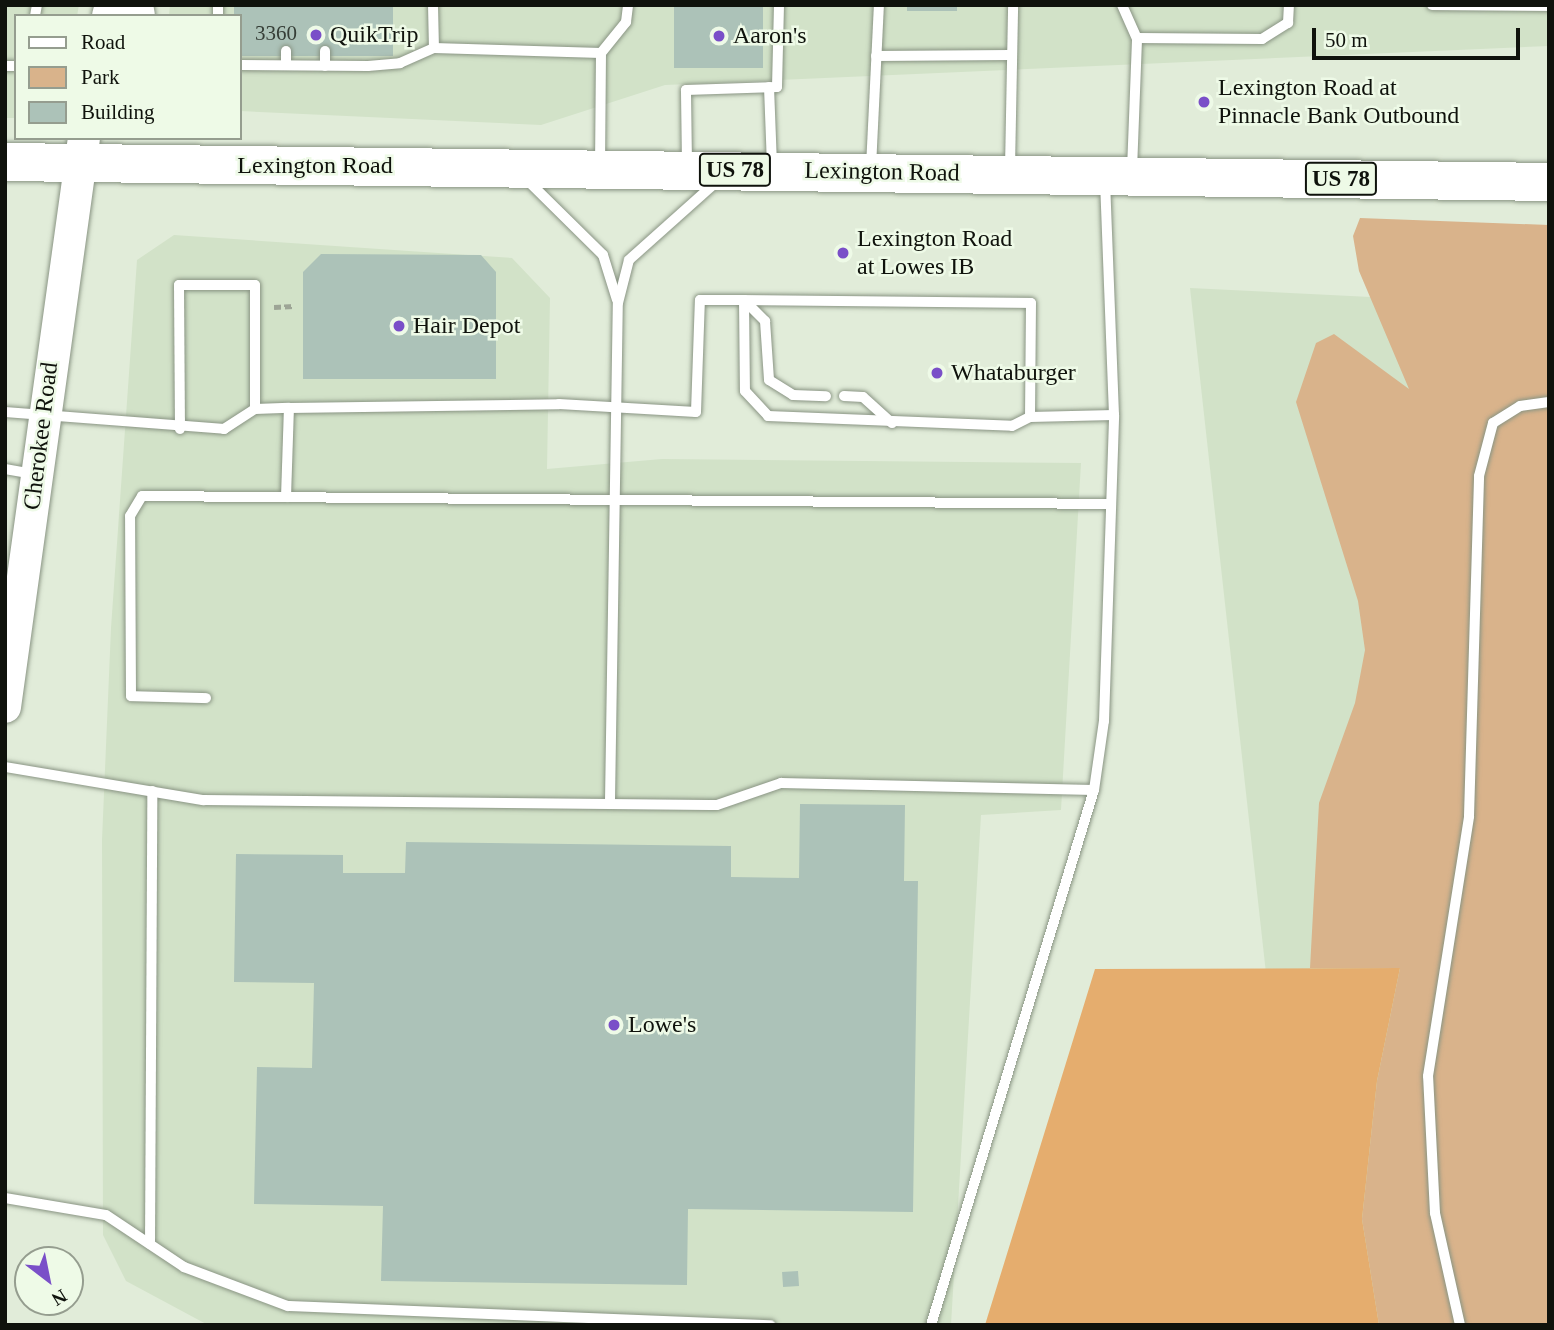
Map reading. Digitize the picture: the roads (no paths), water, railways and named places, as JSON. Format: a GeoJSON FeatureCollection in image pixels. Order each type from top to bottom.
{"type":"FeatureCollection","features":[{"type":"Feature","properties":{"kind":"highway"},"geometry":{"type":"LineString","coordinates":[[213,140],[240,166]]}},
{"type":"Feature","properties":{"kind":"highway","name":"Lexington Road"},"geometry":{"type":"LineString","coordinates":[[5,162],[83,152],[240,166],[871,171],[1549,183]]}},
{"type":"Feature","properties":{"kind":"main road","name":"Cherokee Road"},"geometry":{"type":"LineString","coordinates":[[5,707],[20,472],[44,412],[83,152]]}},
{"type":"Feature","properties":{"kind":"lane"},"geometry":{"type":"LineString","coordinates":[[433,5],[435,47]]}},
{"type":"Feature","properties":{"kind":"lane"},"geometry":{"type":"LineString","coordinates":[[600,170],[601,53],[626,22],[628,5]]}},
{"type":"Feature","properties":{"kind":"lane"},"geometry":{"type":"LineString","coordinates":[[687,170],[686,90],[777,87],[779,5]]}},
{"type":"Feature","properties":{"kind":"lane"},"geometry":{"type":"LineString","coordinates":[[871,171],[878,5]]}},
{"type":"Feature","properties":{"kind":"lane"},"geometry":{"type":"LineString","coordinates":[[1010,174],[1010,55],[1013,5]]}},
{"type":"Feature","properties":{"kind":"lane"},"geometry":{"type":"LineString","coordinates":[[931,1325],[1094,790],[1104,721],[1107,503],[1114,415],[1119,176],[1137,38],[1122,5]]}},
{"type":"Feature","properties":{"kind":"lane"},"geometry":{"type":"LineString","coordinates":[[1137,38],[1262,39],[1288,23],[1289,5]]}},
{"type":"Feature","properties":{"kind":"lane"},"geometry":{"type":"LineString","coordinates":[[1432,5],[1549,6]]}},
{"type":"Feature","properties":{"kind":"lane"},"geometry":{"type":"LineString","coordinates":[[242,65],[368,66],[400,63],[435,47],[601,53]]}},
{"type":"Feature","properties":{"kind":"lane"},"geometry":{"type":"LineString","coordinates":[[286,51],[286,65]]}},
{"type":"Feature","properties":{"kind":"lane"},"geometry":{"type":"LineString","coordinates":[[325,51],[325,66]]}},
{"type":"Feature","properties":{"kind":"lane"},"geometry":{"type":"LineString","coordinates":[[368,52],[368,66]]}},
{"type":"Feature","properties":{"kind":"lane"},"geometry":{"type":"LineString","coordinates":[[876,56],[1010,55]]}},
{"type":"Feature","properties":{"kind":"lane"},"geometry":{"type":"LineString","coordinates":[[769,87],[772,171]]}},
{"type":"Feature","properties":{"kind":"lane"},"geometry":{"type":"LineString","coordinates":[[515,168],[603,255],[618,303]]}},
{"type":"Feature","properties":{"kind":"lane"},"geometry":{"type":"LineString","coordinates":[[610,801],[618,303],[629,260],[731,170]]}},
{"type":"Feature","properties":{"kind":"lane"},"geometry":{"type":"LineString","coordinates":[[180,429],[179,285],[255,285],[255,409]]}},
{"type":"Feature","properties":{"kind":"lane"},"geometry":{"type":"LineString","coordinates":[[5,412],[44,412],[180,429],[224,429],[255,409],[615,409],[696,412],[700,300],[744,300],[1031,303],[1030,417]]}},
{"type":"Feature","properties":{"kind":"lane"},"geometry":{"type":"LineString","coordinates":[[744,300],[745,391],[753,405],[787,421],[1012,426],[1030,417],[1114,415]]}},
{"type":"Feature","properties":{"kind":"lane"},"geometry":{"type":"LineString","coordinates":[[744,300],[765,321],[769,380],[793,395],[826,396]]}},
{"type":"Feature","properties":{"kind":"lane"},"geometry":{"type":"LineString","coordinates":[[844,396],[863,397],[892,424]]}},
{"type":"Feature","properties":{"kind":"lane"},"geometry":{"type":"LineString","coordinates":[[1460,1325],[1435,1213],[1428,1076],[1469,816],[1479,476],[1493,423],[1520,406],[1549,402]]}},
{"type":"Feature","properties":{"kind":"lane"},"geometry":{"type":"LineString","coordinates":[[286,497],[289,408]]}},
{"type":"Feature","properties":{"kind":"lane"},"geometry":{"type":"LineString","coordinates":[[206,698],[131,696],[128,597],[135,504],[154,494],[1107,503]]}},
{"type":"Feature","properties":{"kind":"lane"},"geometry":{"type":"LineString","coordinates":[[5,767],[203,800],[610,801],[717,805],[781,783],[1094,790]]}},
{"type":"Feature","properties":{"kind":"lane"},"geometry":{"type":"LineString","coordinates":[[150,1244],[152,791]]}},
{"type":"Feature","properties":{"kind":"lane"},"geometry":{"type":"LineString","coordinates":[[5,1198],[106,1215],[184,1267],[288,1306],[771,1325]]}},
{"type":"Feature","properties":{"kind":"place","name":"QuikTrip"},"geometry":{"type":"Point","coordinates":[316,35]}},
{"type":"Feature","properties":{"kind":"place","name":"Aaron's"},"geometry":{"type":"Point","coordinates":[719,36]}},
{"type":"Feature","properties":{"kind":"place","name":"Lexington Road at Pinnacle Bank Outbound"},"geometry":{"type":"Point","coordinates":[1204,102]}},
{"type":"Feature","properties":{"kind":"place","name":"Lexington Road at Lowes IB"},"geometry":{"type":"Point","coordinates":[843,253]}},
{"type":"Feature","properties":{"kind":"place","name":"Hair Depot"},"geometry":{"type":"Point","coordinates":[399,326]}},
{"type":"Feature","properties":{"kind":"place","name":"Whataburger"},"geometry":{"type":"Point","coordinates":[937,373]}},
{"type":"Feature","properties":{"kind":"place","name":"Lowe's"},"geometry":{"type":"Point","coordinates":[614,1025]}}]}
